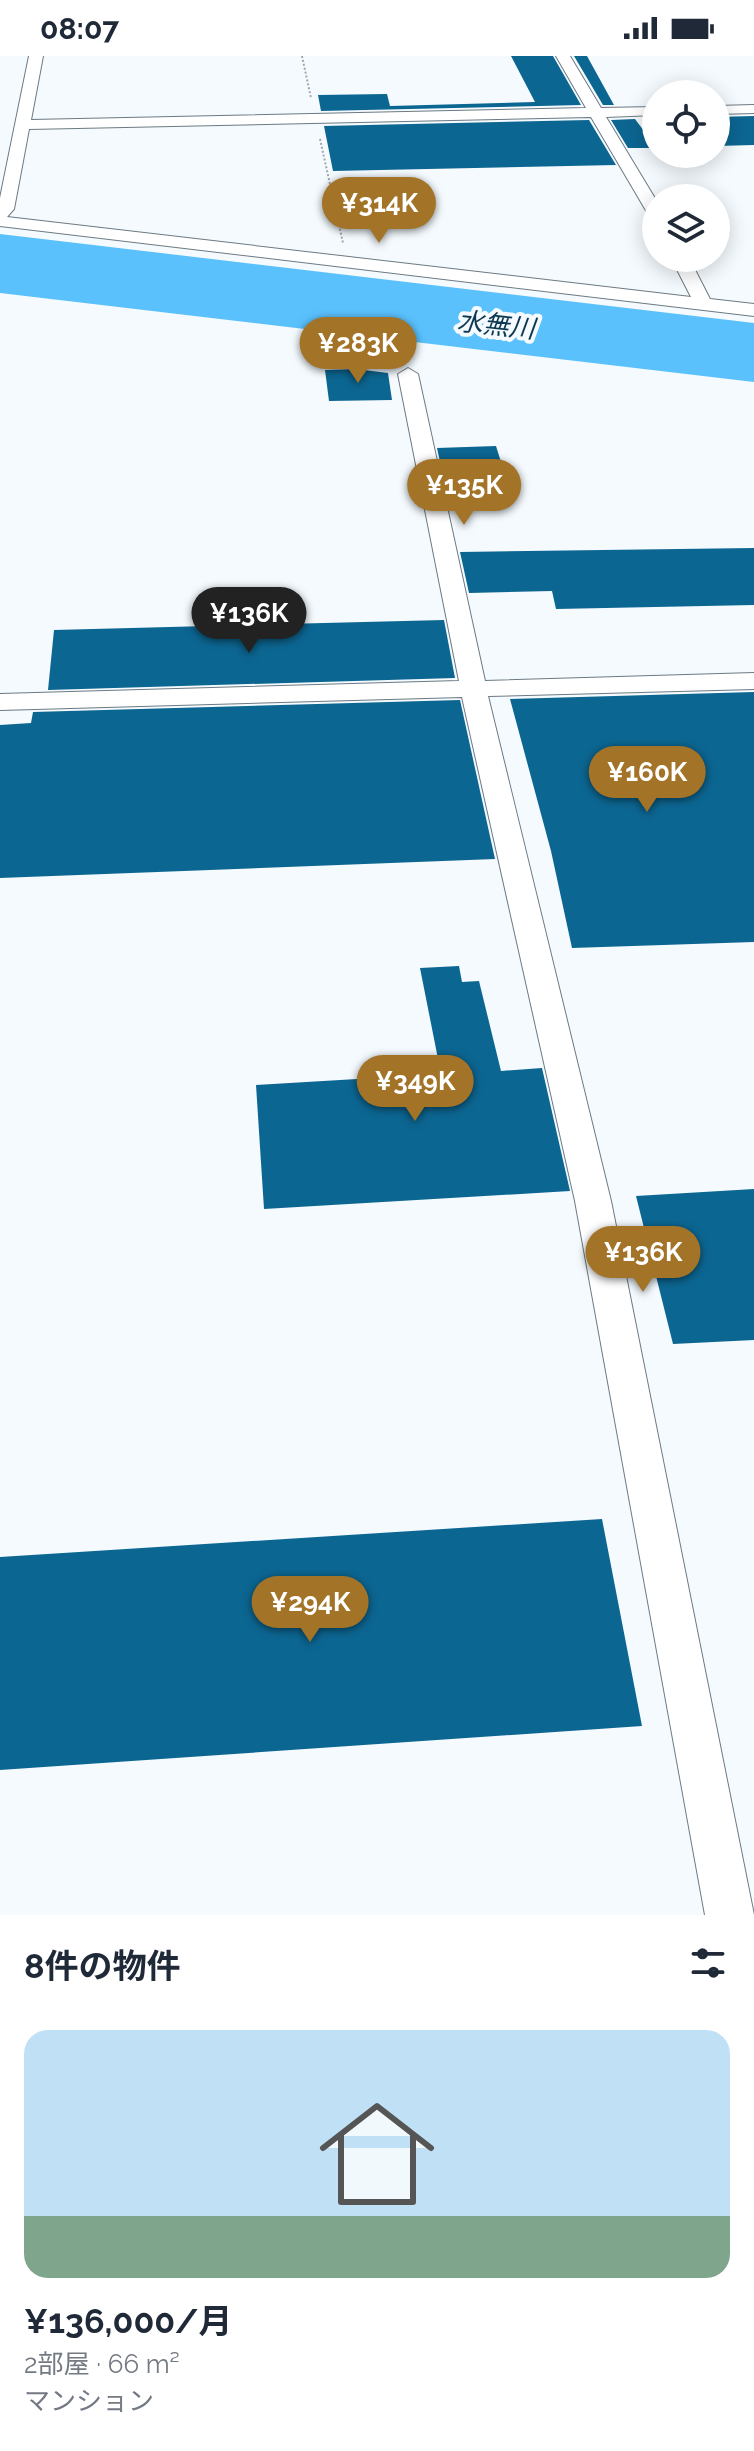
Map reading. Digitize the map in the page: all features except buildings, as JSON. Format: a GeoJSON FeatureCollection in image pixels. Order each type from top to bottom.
{"type":"FeatureCollection","features":[{"type":"Feature","properties":{"kind":"street"},"geometry":{"type":"LineString","coordinates":[[0,214],[6,209],[36,56]]}},
{"type":"Feature","properties":{"kind":"street"},"geometry":{"type":"LineString","coordinates":[[563,56],[642,190]]}},
{"type":"Feature","properties":{"kind":"street"},"geometry":{"type":"LineString","coordinates":[[730,110],[754,109]]}},
{"type":"Feature","properties":{"kind":"street"},"geometry":{"type":"LineString","coordinates":[[23,125],[642,111]]}},
{"type":"Feature","properties":{"kind":"street"},"geometry":{"type":"LineString","coordinates":[[0,221],[754,310]]}},
{"type":"Feature","properties":{"kind":"street"},"geometry":{"type":"LineString","coordinates":[[688,272],[702,304]]}},
{"type":"Feature","properties":{"kind":"street"},"geometry":{"type":"LineString","coordinates":[[408,374],[474,691],[593,1201],[730,1915]]}},
{"type":"Feature","properties":{"kind":"street"},"geometry":{"type":"LineString","coordinates":[[0,702],[754,681]]}},
{"type":"Feature","properties":{"kind":"path"},"geometry":{"type":"LineString","coordinates":[[302,56],[348,262]]}},
{"type":"Feature","properties":{"kind":"water","name":"水無川"},"geometry":{"type":"Polygon","coordinates":[[[0,234],[754,323],[754,382],[0,293],[0,234]]]}}]}
